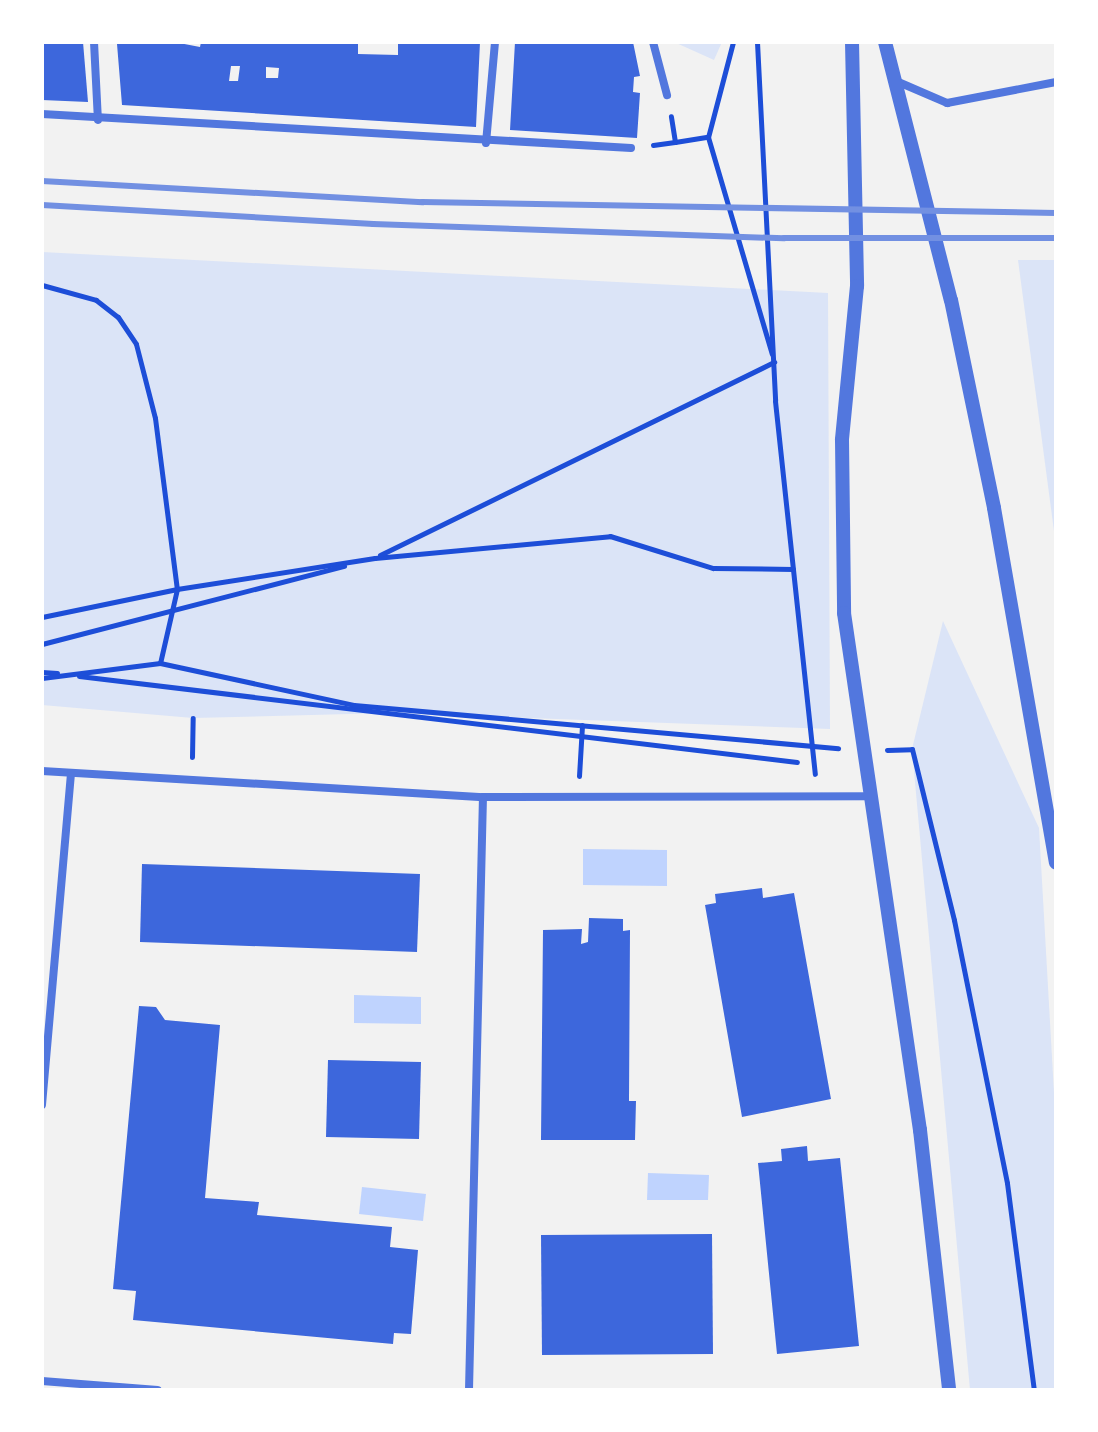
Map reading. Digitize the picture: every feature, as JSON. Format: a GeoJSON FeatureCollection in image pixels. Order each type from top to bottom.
{"type":"FeatureCollection","features":[{"type":"Feature","properties":{"kind":"street"},"geometry":{"type":"LineString","coordinates":[[94,42],[98,120]]}},
{"type":"Feature","properties":{"kind":"street"},"geometry":{"type":"LineString","coordinates":[[486,143],[495,42]]}},
{"type":"Feature","properties":{"kind":"street"},"geometry":{"type":"LineString","coordinates":[[653,42],[667,95]]}},
{"type":"Feature","properties":{"kind":"street"},"geometry":{"type":"LineString","coordinates":[[852,42],[857,286],[842,440],[844,613],[920,1130],[949,1390]]}},
{"type":"Feature","properties":{"kind":"street"},"geometry":{"type":"LineString","coordinates":[[885,42],[951,300],[1051,804],[1056,863]]}},
{"type":"Feature","properties":{"kind":"street"},"geometry":{"type":"LineString","coordinates":[[895,80],[947,103],[1056,82]]}},
{"type":"Feature","properties":{"kind":"street"},"geometry":{"type":"LineString","coordinates":[[42,114],[486,143],[631,148]]}},
{"type":"Feature","properties":{"kind":"street"},"geometry":{"type":"LineString","coordinates":[[42,771],[483,797],[870,796]]}},
{"type":"Feature","properties":{"kind":"street"},"geometry":{"type":"LineString","coordinates":[[42,1105],[71,773]]}},
{"type":"Feature","properties":{"kind":"street"},"geometry":{"type":"LineString","coordinates":[[469,1390],[483,797]]}},
{"type":"Feature","properties":{"kind":"street"},"geometry":{"type":"LineString","coordinates":[[42,1381],[158,1390]]}},
{"type":"Feature","properties":{"kind":"path"},"geometry":{"type":"LineString","coordinates":[[733,42],[708,137],[774,362]]}},
{"type":"Feature","properties":{"kind":"path"},"geometry":{"type":"LineString","coordinates":[[42,678],[160,663],[354,705],[809,745],[774,362],[757,42]]}},
{"type":"Feature","properties":{"kind":"path"},"geometry":{"type":"LineString","coordinates":[[667,95],[675,142]]}},
{"type":"Feature","properties":{"kind":"path"},"geometry":{"type":"LineString","coordinates":[[631,148],[708,137]]}},
{"type":"Feature","properties":{"kind":"path"},"geometry":{"type":"LineString","coordinates":[[42,285],[96,300],[118,317],[136,344],[150,390],[177,589],[160,663]]}},
{"type":"Feature","properties":{"kind":"path"},"geometry":{"type":"LineString","coordinates":[[42,644],[375,558],[774,362]]}},
{"type":"Feature","properties":{"kind":"path"},"geometry":{"type":"LineString","coordinates":[[42,617],[177,589],[375,558],[610,536],[713,568],[793,569]]}},
{"type":"Feature","properties":{"kind":"path"},"geometry":{"type":"LineString","coordinates":[[42,672],[797,762]]}},
{"type":"Feature","properties":{"kind":"path"},"geometry":{"type":"LineString","coordinates":[[192,782],[193,718]]}},
{"type":"Feature","properties":{"kind":"path"},"geometry":{"type":"LineString","coordinates":[[577,798],[582,725]]}},
{"type":"Feature","properties":{"kind":"path"},"geometry":{"type":"LineString","coordinates":[[882,751],[912,749],[954,920],[1007,1183],[1034,1390]]}},
{"type":"Feature","properties":{"kind":"shaded area"},"geometry":{"type":"Polygon","coordinates":[[[674,42],[722,42],[714,60],[674,42]]]}},
{"type":"Feature","properties":{"kind":"shaded area"},"geometry":{"type":"Polygon","coordinates":[[[42,252],[828,293],[830,729],[388,713],[193,718],[42,705],[42,252]]]}},
{"type":"Feature","properties":{"kind":"shaded area"},"geometry":{"type":"Polygon","coordinates":[[[1018,260],[1056,260],[1056,546],[1018,260]]]}},
{"type":"Feature","properties":{"kind":"shaded area"},"geometry":{"type":"Polygon","coordinates":[[[943,621],[1039,828],[1056,1128],[1056,1390],[970,1390],[912,749],[943,621]]]}},
{"type":"Feature","properties":{"kind":"water"},"geometry":{"type":"Polygon","coordinates":[[[583,849],[667,850],[667,886],[583,885],[583,849]]]}},
{"type":"Feature","properties":{"kind":"water"},"geometry":{"type":"Polygon","coordinates":[[[354,995],[421,997],[421,1024],[354,1023],[354,995]]]}},
{"type":"Feature","properties":{"kind":"water"},"geometry":{"type":"Polygon","coordinates":[[[648,1173],[709,1175],[708,1200],[647,1200],[648,1173]]]}},
{"type":"Feature","properties":{"kind":"water"},"geometry":{"type":"Polygon","coordinates":[[[362,1187],[426,1194],[423,1221],[359,1214],[362,1187]]]}},
{"type":"Feature","properties":{"kind":"building"},"geometry":{"type":"Polygon","coordinates":[[[42,42],[83,42],[88,102],[42,100],[42,42]]]}},
{"type":"Feature","properties":{"kind":"building"},"geometry":{"type":"Polygon","coordinates":[[[174,42],[200,47],[201,42],[358,42],[358,54],[398,55],[398,42],[480,42],[476,127],[122,105],[117,44],[174,42]],[[231,66],[229,81],[238,81],[240,66],[231,66]],[[266,67],[266,78],[278,78],[279,68],[266,67]]]}},
{"type":"Feature","properties":{"kind":"building"},"geometry":{"type":"Polygon","coordinates":[[[515,42],[633,42],[640,76],[634,77],[633,92],[640,93],[637,138],[510,130],[515,42]]]}},
{"type":"Feature","properties":{"kind":"building"},"geometry":{"type":"Polygon","coordinates":[[[142,864],[420,874],[417,952],[140,942],[142,864]]]}},
{"type":"Feature","properties":{"kind":"building"},"geometry":{"type":"Polygon","coordinates":[[[762,888],[763,898],[794,893],[831,1099],[742,1117],[705,905],[716,903],[715,894],[762,888]]]}},
{"type":"Feature","properties":{"kind":"building"},"geometry":{"type":"Polygon","coordinates":[[[589,918],[623,919],[623,931],[630,930],[629,1101],[636,1101],[635,1140],[541,1140],[543,930],[582,929],[581,944],[588,942],[589,918]]]}},
{"type":"Feature","properties":{"kind":"building"},"geometry":{"type":"Polygon","coordinates":[[[139,1006],[156,1007],[165,1020],[220,1025],[205,1198],[259,1202],[257,1215],[392,1227],[390,1247],[418,1250],[411,1334],[394,1333],[393,1344],[133,1320],[136,1291],[113,1289],[139,1006]]]}},
{"type":"Feature","properties":{"kind":"building"},"geometry":{"type":"Polygon","coordinates":[[[328,1060],[421,1062],[419,1139],[326,1137],[328,1060]]]}},
{"type":"Feature","properties":{"kind":"building"},"geometry":{"type":"Polygon","coordinates":[[[807,1146],[808,1161],[840,1158],[859,1346],[777,1354],[758,1163],[782,1161],[781,1149],[807,1146]]]}},
{"type":"Feature","properties":{"kind":"building"},"geometry":{"type":"Polygon","coordinates":[[[712,1234],[713,1354],[542,1355],[541,1235],[712,1234]]]}},
{"type":"Feature","properties":{"kind":"railway"},"geometry":{"type":"LineString","coordinates":[[42,181],[422,202],[1056,213]]}},
{"type":"Feature","properties":{"kind":"railway"},"geometry":{"type":"LineString","coordinates":[[42,205],[373,224],[784,238],[1056,238]]}}]}
